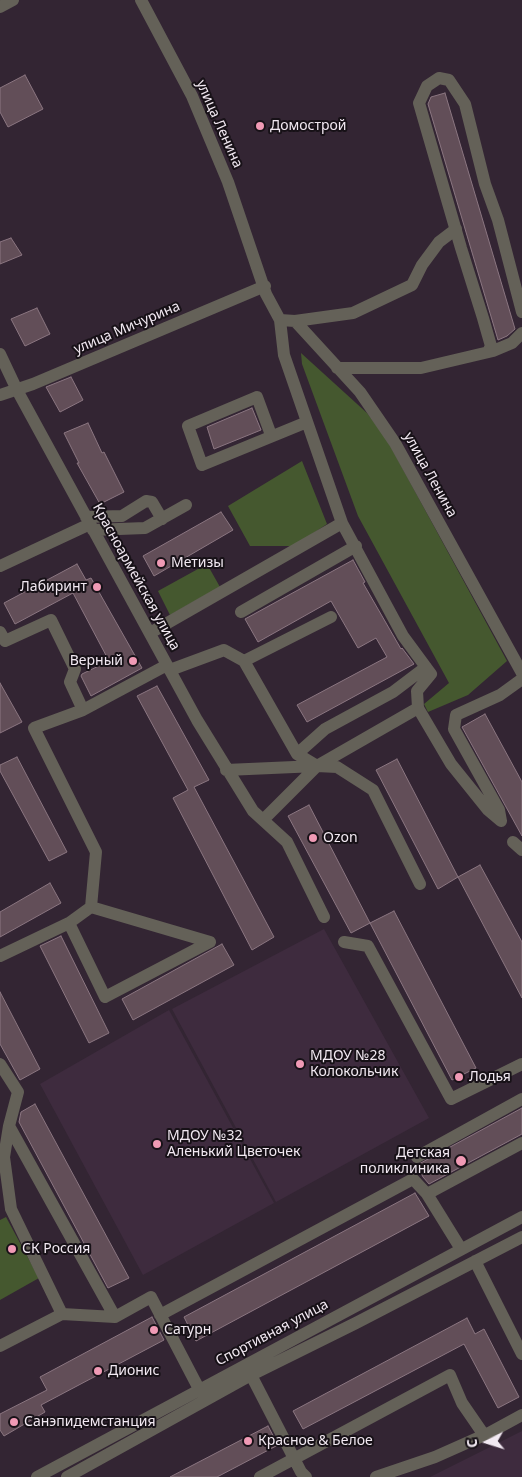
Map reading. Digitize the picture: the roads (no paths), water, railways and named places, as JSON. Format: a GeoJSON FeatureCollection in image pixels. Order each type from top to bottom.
{"type":"FeatureCollection","features":[{"type":"Feature","properties":{"kind":"street"},"geometry":{"type":"LineString","coordinates":[[0,7],[13,0]]}},
{"type":"Feature","properties":{"kind":"street","name":"улица Ленина"},"geometry":{"type":"LineString","coordinates":[[141,0],[192,96],[228,182],[265,286],[266,294],[280,320],[284,355],[342,522],[403,636],[426,667]]}},
{"type":"Feature","properties":{"kind":"street"},"geometry":{"type":"LineString","coordinates":[[488,352],[491,346],[418,103],[427,86],[439,78],[449,80],[465,104],[485,184],[498,220],[522,312]]}},
{"type":"Feature","properties":{"kind":"street"},"geometry":{"type":"LineString","coordinates":[[280,320],[295,321],[352,313],[412,285],[422,264],[439,242],[456,229]]}},
{"type":"Feature","properties":{"kind":"street","name":"улица Мичурина"},"geometry":{"type":"LineString","coordinates":[[0,395],[17,390],[265,286]]}},
{"type":"Feature","properties":{"kind":"street","name":"улица Ленина"},"geometry":{"type":"LineString","coordinates":[[295,321],[360,392],[396,443],[522,673]]}},
{"type":"Feature","properties":{"kind":"street"},"geometry":{"type":"LineString","coordinates":[[337,368],[421,368],[488,352],[512,343],[522,333]]}},
{"type":"Feature","properties":{"kind":"street","name":"Красноармейская улица"},"geometry":{"type":"LineString","coordinates":[[0,354],[17,390],[197,720],[226,770],[253,811],[287,842],[324,917]]}},
{"type":"Feature","properties":{"kind":"street"},"geometry":{"type":"LineString","coordinates":[[271,435],[257,397],[188,426],[202,465],[271,435],[307,422]]}},
{"type":"Feature","properties":{"kind":"street"},"geometry":{"type":"LineString","coordinates":[[0,566],[90,524],[122,516],[146,502],[152,502],[162,519]]}},
{"type":"Feature","properties":{"kind":"street"},"geometry":{"type":"LineString","coordinates":[[90,524],[145,528],[186,505]]}},
{"type":"Feature","properties":{"kind":"street"},"geometry":{"type":"LineString","coordinates":[[150,633],[342,522]]}},
{"type":"Feature","properties":{"kind":"street"},"geometry":{"type":"LineString","coordinates":[[241,612],[356,546]]}},
{"type":"Feature","properties":{"kind":"street"},"geometry":{"type":"LineString","coordinates":[[244,661],[331,617]]}},
{"type":"Feature","properties":{"kind":"street"},"geometry":{"type":"LineString","coordinates":[[0,632],[5,641],[51,620],[75,669],[70,682],[83,710]]}},
{"type":"Feature","properties":{"kind":"street"},"geometry":{"type":"LineString","coordinates":[[0,956],[69,923],[91,907],[96,852],[34,728],[83,710],[169,668],[224,650],[244,661],[297,754],[317,766]]}},
{"type":"Feature","properties":{"kind":"street"},"geometry":{"type":"LineString","coordinates":[[297,754],[325,729],[393,692],[426,667],[431,674],[417,691],[418,708],[451,764],[488,810],[501,822],[499,810],[454,729],[456,715],[500,695],[522,679]]}},
{"type":"Feature","properties":{"kind":"street"},"geometry":{"type":"LineString","coordinates":[[263,820],[317,766],[418,708]]}},
{"type":"Feature","properties":{"kind":"street"},"geometry":{"type":"LineString","coordinates":[[226,770],[317,766],[337,767],[373,790],[420,884]]}},
{"type":"Feature","properties":{"kind":"street"},"geometry":{"type":"LineString","coordinates":[[69,923],[105,997],[210,942],[91,907]]}},
{"type":"Feature","properties":{"kind":"street"},"geometry":{"type":"LineString","coordinates":[[344,942],[368,946],[451,1099],[522,1064]]}},
{"type":"Feature","properties":{"kind":"street"},"geometry":{"type":"LineString","coordinates":[[0,1064],[18,1092],[9,1126],[4,1157],[11,1209],[62,1314]]}},
{"type":"Feature","properties":{"kind":"street"},"geometry":{"type":"LineString","coordinates":[[417,1157],[522,1099]]}},
{"type":"Feature","properties":{"kind":"street"},"geometry":{"type":"LineString","coordinates":[[9,1126],[115,1317]]}},
{"type":"Feature","properties":{"kind":"street"},"geometry":{"type":"LineString","coordinates":[[427,1194],[522,1142]]}},
{"type":"Feature","properties":{"kind":"street"},"geometry":{"type":"LineString","coordinates":[[160,1315],[412,1179],[427,1194],[461,1250]]}},
{"type":"Feature","properties":{"kind":"street","name":"Спортивная улица"},"geometry":{"type":"LineString","coordinates":[[38,1477],[522,1217]]}},
{"type":"Feature","properties":{"kind":"street","name":"Спортивная улица"},"geometry":{"type":"LineString","coordinates":[[67,1477],[251,1375],[356,1324],[522,1237]]}},
{"type":"Feature","properties":{"kind":"street"},"geometry":{"type":"LineString","coordinates":[[475,1261],[522,1354]]}},
{"type":"Feature","properties":{"kind":"street"},"geometry":{"type":"LineString","coordinates":[[0,1346],[62,1314],[115,1317],[151,1297],[199,1389]]}},
{"type":"Feature","properties":{"kind":"street"},"geometry":{"type":"LineString","coordinates":[[251,1375],[301,1472],[306,1477]]}},
{"type":"Feature","properties":{"kind":"street"},"geometry":{"type":"LineString","coordinates":[[260,1477],[450,1375],[462,1403],[484,1435]]}},
{"type":"Feature","properties":{"kind":"street"},"geometry":{"type":"LineString","coordinates":[[376,1477],[435,1457],[522,1415]]}},
{"type":"Feature","properties":{"kind":"place","name":"Домострой"},"geometry":{"type":"Point","coordinates":[260,126]}},
{"type":"Feature","properties":{"kind":"place","name":"Метизы"},"geometry":{"type":"Point","coordinates":[161,563]}},
{"type":"Feature","properties":{"kind":"place","name":"Лабиринт"},"geometry":{"type":"Point","coordinates":[97,587]}},
{"type":"Feature","properties":{"kind":"place","name":"Верный"},"geometry":{"type":"Point","coordinates":[133,661]}},
{"type":"Feature","properties":{"kind":"place","name":"Ozon"},"geometry":{"type":"Point","coordinates":[313,838]}},
{"type":"Feature","properties":{"kind":"place","name":"МДОУ №28 Колокольчик"},"geometry":{"type":"Point","coordinates":[300,1064]}},
{"type":"Feature","properties":{"kind":"place","name":"Лодья"},"geometry":{"type":"Point","coordinates":[459,1077]}},
{"type":"Feature","properties":{"kind":"place","name":"МДОУ №32 Аленький Цветочек"},"geometry":{"type":"Point","coordinates":[157,1144]}},
{"type":"Feature","properties":{"kind":"place","name":"Детская поликлиника"},"geometry":{"type":"Point","coordinates":[461,1161]}},
{"type":"Feature","properties":{"kind":"place","name":"СК Россия"},"geometry":{"type":"Point","coordinates":[12,1249]}},
{"type":"Feature","properties":{"kind":"place","name":"Сатурн"},"geometry":{"type":"Point","coordinates":[154,1330]}},
{"type":"Feature","properties":{"kind":"place","name":"Дионис"},"geometry":{"type":"Point","coordinates":[98,1371]}},
{"type":"Feature","properties":{"kind":"place","name":"Санэпидемстанция"},"geometry":{"type":"Point","coordinates":[14,1422]}},
{"type":"Feature","properties":{"kind":"place","name":"Красное & Белое"},"geometry":{"type":"Point","coordinates":[248,1441]}}]}
